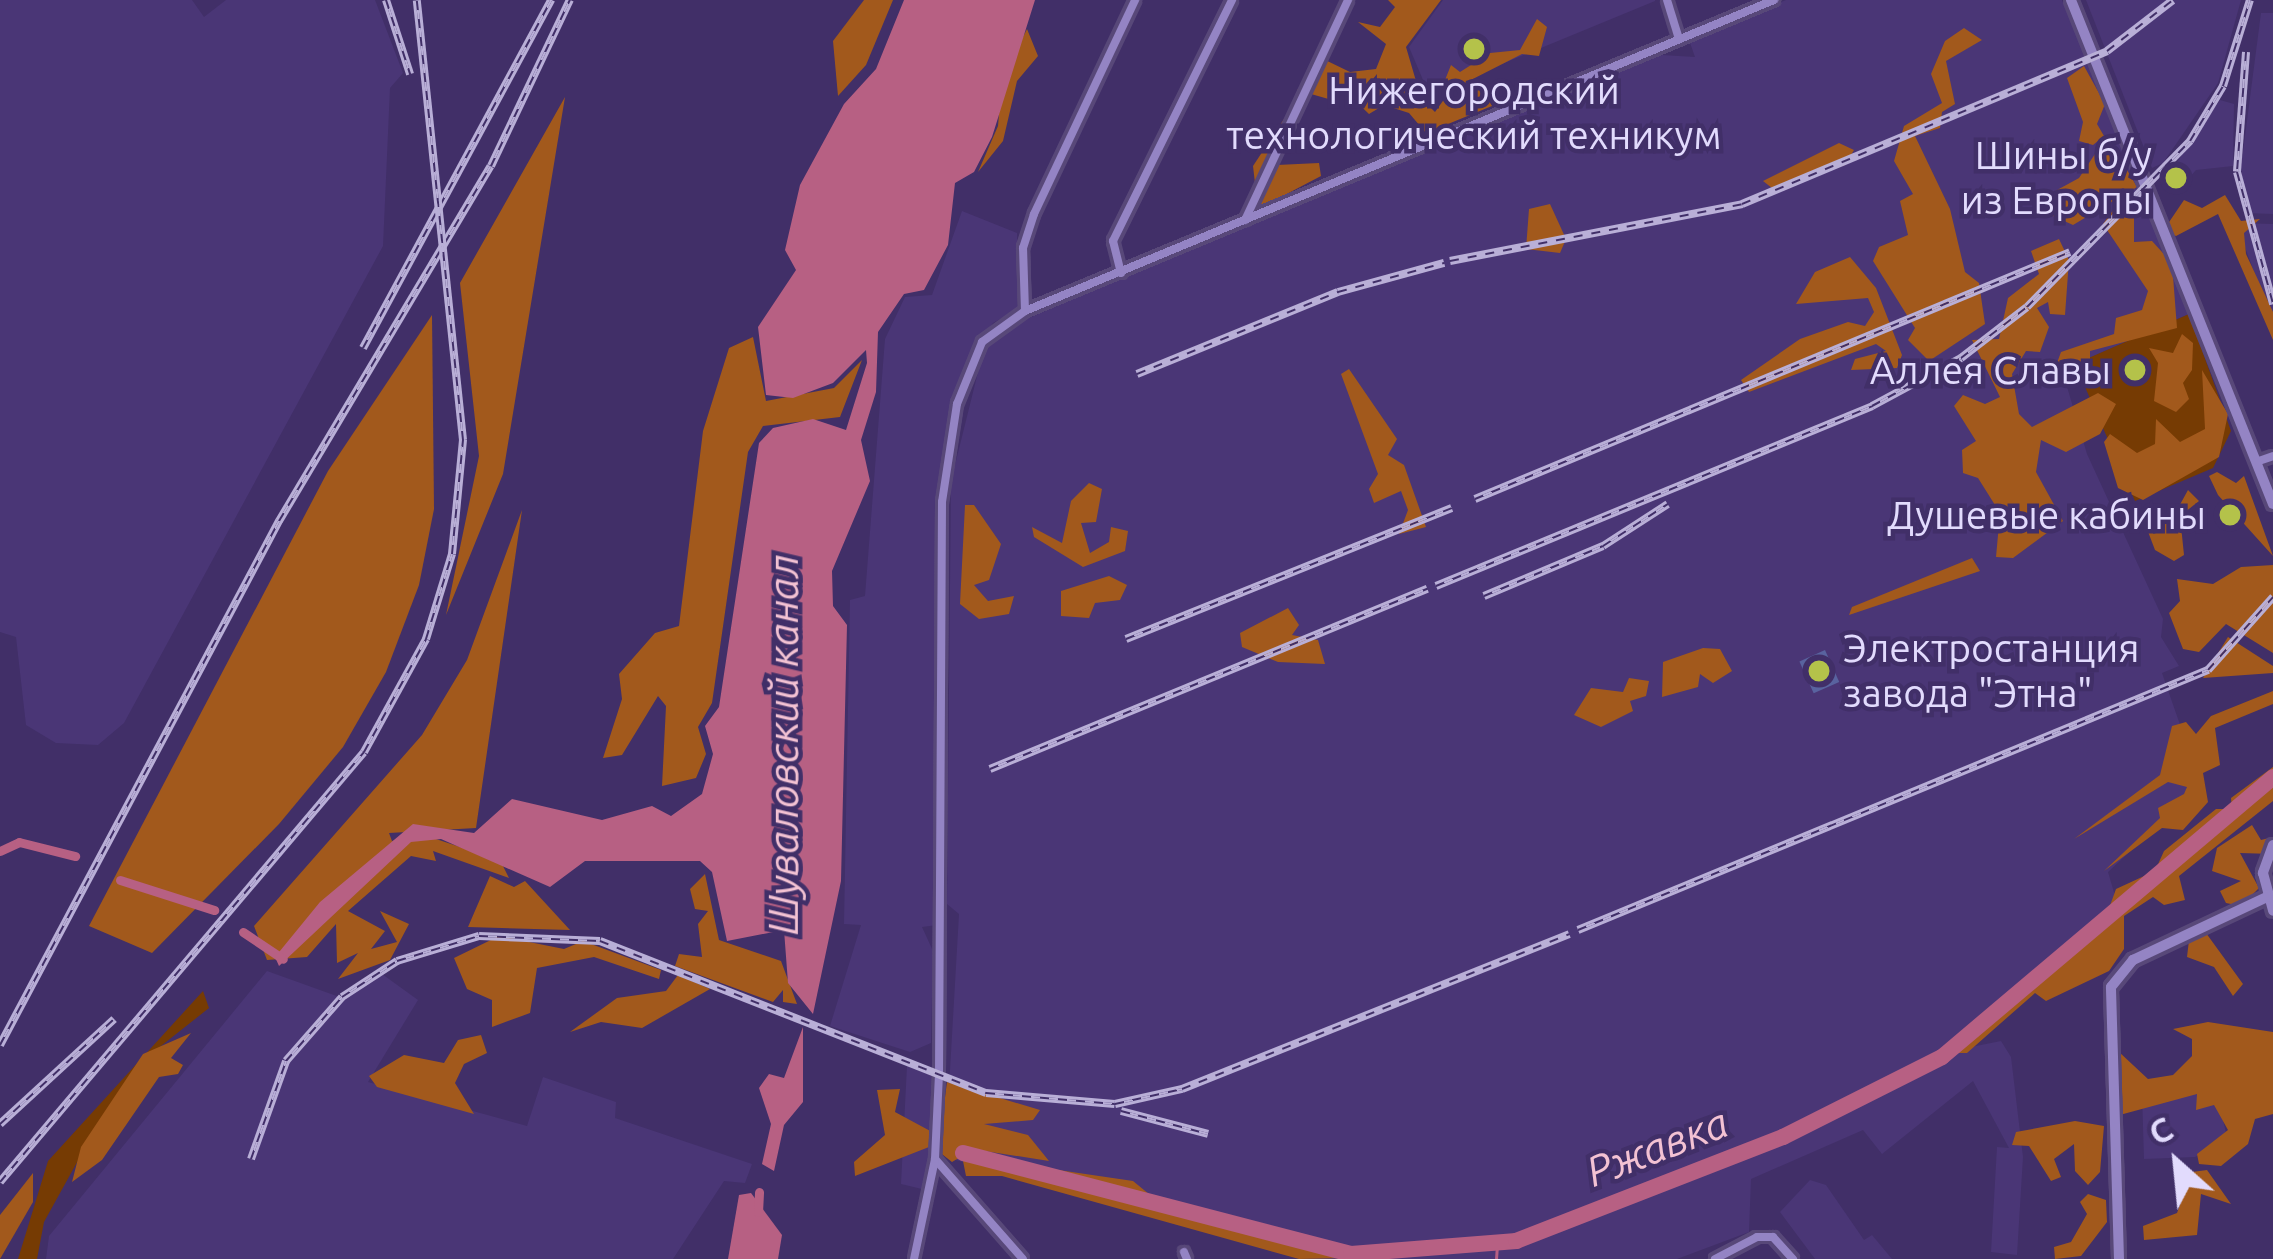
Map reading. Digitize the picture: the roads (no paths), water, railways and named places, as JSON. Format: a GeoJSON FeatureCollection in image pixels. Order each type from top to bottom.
{"type":"FeatureCollection","features":[{"type":"Feature","properties":{"kind":"street"},"geometry":{"type":"LineString","coordinates":[[1025,311],[1022,248],[1034,214],[1135,0]]}},
{"type":"Feature","properties":{"kind":"street"},"geometry":{"type":"LineString","coordinates":[[1120,273],[1113,241],[1232,0]]}},
{"type":"Feature","properties":{"kind":"street"},"geometry":{"type":"LineString","coordinates":[[1245,220],[1348,0]]}},
{"type":"Feature","properties":{"kind":"street"},"geometry":{"type":"LineString","coordinates":[[1667,0],[1679,39]]}},
{"type":"Feature","properties":{"kind":"street"},"geometry":{"type":"LineString","coordinates":[[914,1259],[935,1159],[942,502],[957,404],[992,329],[1025,311],[1774,0]]}},
{"type":"Feature","properties":{"kind":"street"},"geometry":{"type":"LineString","coordinates":[[2072,0],[2273,504]]}},
{"type":"Feature","properties":{"kind":"street"},"geometry":{"type":"LineString","coordinates":[[2256,463],[2273,456]]}},
{"type":"Feature","properties":{"kind":"street"},"geometry":{"type":"LineString","coordinates":[[2273,845],[2263,873],[2273,911]]}},
{"type":"Feature","properties":{"kind":"street"},"geometry":{"type":"LineString","coordinates":[[2119,1259],[2111,987],[2133,959],[2267,897]]}},
{"type":"Feature","properties":{"kind":"street"},"geometry":{"type":"LineString","coordinates":[[935,1159],[1023,1259]]}},
{"type":"Feature","properties":{"kind":"street"},"geometry":{"type":"LineString","coordinates":[[1715,1259],[1757,1237],[1772,1237],[1793,1259]]}},
{"type":"Feature","properties":{"kind":"water"},"geometry":{"type":"Polygon","coordinates":[[[904,0],[1035,0],[992,137],[974,172],[955,183],[948,245],[924,290],[904,294],[878,332],[876,392],[861,440],[870,481],[832,571],[833,606],[847,625],[841,881],[813,1014],[788,983],[784,930],[727,941],[712,872],[700,861],[585,861],[550,887],[441,839],[411,842],[279,966],[275,957],[320,902],[413,824],[474,833],[512,799],[602,820],[652,806],[671,816],[702,794],[713,754],[705,726],[719,707],[759,443],[773,428],[813,419],[846,430],[867,363],[866,350],[833,383],[793,398],[766,395],[758,327],[796,270],[785,250],[800,185],[844,104],[876,69],[904,0]]]}},
{"type":"Feature","properties":{"kind":"water"},"geometry":{"type":"Polygon","coordinates":[[[803,1027],[803,1102],[784,1125],[774,1171],[762,1164],[771,1124],[759,1088],[769,1074],[784,1078],[803,1027]]]}},
{"type":"Feature","properties":{"kind":"water"},"geometry":{"type":"Polygon","coordinates":[[[751,1193],[782,1235],[778,1259],[728,1259],[739,1195],[751,1193]]]}},
{"type":"Feature","properties":{"kind":"waterway","name":"Ржавка"},"geometry":{"type":"LineString","coordinates":[[963,1153],[1351,1254],[1516,1241],[1783,1137],[1942,1057],[2273,777]]}},
{"type":"Feature","properties":{"kind":"waterway"},"geometry":{"type":"LineString","coordinates":[[0,851],[19,842],[75,856]]}},
{"type":"Feature","properties":{"kind":"waterway"},"geometry":{"type":"LineString","coordinates":[[120,880],[214,910]]}},
{"type":"Feature","properties":{"kind":"waterway"},"geometry":{"type":"LineString","coordinates":[[243,932],[283,959]]}},
{"type":"Feature","properties":{"kind":"waterway","name":"Шуваловский канал"},"geometry":{"type":"LineString","coordinates":[[758,1212],[759,1192]]}},
{"type":"Feature","properties":{"kind":"waterway"},"geometry":{"type":"LineString","coordinates":[[1496,1259],[1497,1243]]}},
{"type":"Feature","properties":{"kind":"railway"},"geometry":{"type":"LineString","coordinates":[[386,0],[410,74]]}},
{"type":"Feature","properties":{"kind":"railway"},"geometry":{"type":"LineString","coordinates":[[0,1182],[364,752],[426,639],[452,554],[463,440],[417,0]]}},
{"type":"Feature","properties":{"kind":"railway"},"geometry":{"type":"LineString","coordinates":[[363,348],[551,0]]}},
{"type":"Feature","properties":{"kind":"railway"},"geometry":{"type":"LineString","coordinates":[[0,1045],[279,521],[491,166],[570,0]]}},
{"type":"Feature","properties":{"kind":"railway"},"geometry":{"type":"LineString","coordinates":[[1450,261],[1742,204],[2107,51],[2173,0]]}},
{"type":"Feature","properties":{"kind":"railway"},"geometry":{"type":"LineString","coordinates":[[1436,586],[1872,406],[1961,358],[2027,307],[2190,141],[2223,86],[2250,0]]}},
{"type":"Feature","properties":{"kind":"railway"},"geometry":{"type":"LineString","coordinates":[[2246,52],[2237,172],[2273,304]]}},
{"type":"Feature","properties":{"kind":"railway"},"geometry":{"type":"LineString","coordinates":[[1475,499],[2070,252]]}},
{"type":"Feature","properties":{"kind":"railway"},"geometry":{"type":"LineString","coordinates":[[1137,374],[1338,292],[1444,263]]}},
{"type":"Feature","properties":{"kind":"railway"},"geometry":{"type":"LineString","coordinates":[[1484,596],[1603,546],[1668,504]]}},
{"type":"Feature","properties":{"kind":"railway"},"geometry":{"type":"LineString","coordinates":[[1126,639],[1452,508]]}},
{"type":"Feature","properties":{"kind":"railway"},"geometry":{"type":"LineString","coordinates":[[990,769],[1427,589]]}},
{"type":"Feature","properties":{"kind":"railway"},"geometry":{"type":"LineString","coordinates":[[1578,930],[2208,670],[2273,597]]}},
{"type":"Feature","properties":{"kind":"railway"},"geometry":{"type":"LineString","coordinates":[[251,1159],[286,1061],[342,997],[397,961],[479,936],[600,941],[986,1093],[1115,1104],[1182,1089],[1569,934]]}},
{"type":"Feature","properties":{"kind":"railway"},"geometry":{"type":"LineString","coordinates":[[0,1124],[114,1019]]}},
{"type":"Feature","properties":{"kind":"railway"},"geometry":{"type":"LineString","coordinates":[[1121,1111],[1208,1134]]}},
{"type":"Feature","properties":{"kind":"place","name":"Нижегородский технологический техникум"},"geometry":{"type":"Point","coordinates":[1474,49]}},
{"type":"Feature","properties":{"kind":"place","name":"Шины б/у из Европы"},"geometry":{"type":"Point","coordinates":[2176,178]}},
{"type":"Feature","properties":{"kind":"place","name":"Аллея Славы"},"geometry":{"type":"Point","coordinates":[2135,370]}},
{"type":"Feature","properties":{"kind":"place","name":"Душевые кабины"},"geometry":{"type":"Point","coordinates":[2230,515]}},
{"type":"Feature","properties":{"kind":"place","name":"Электростанция завода \"Этна\""},"geometry":{"type":"Point","coordinates":[1819,671]}}]}
